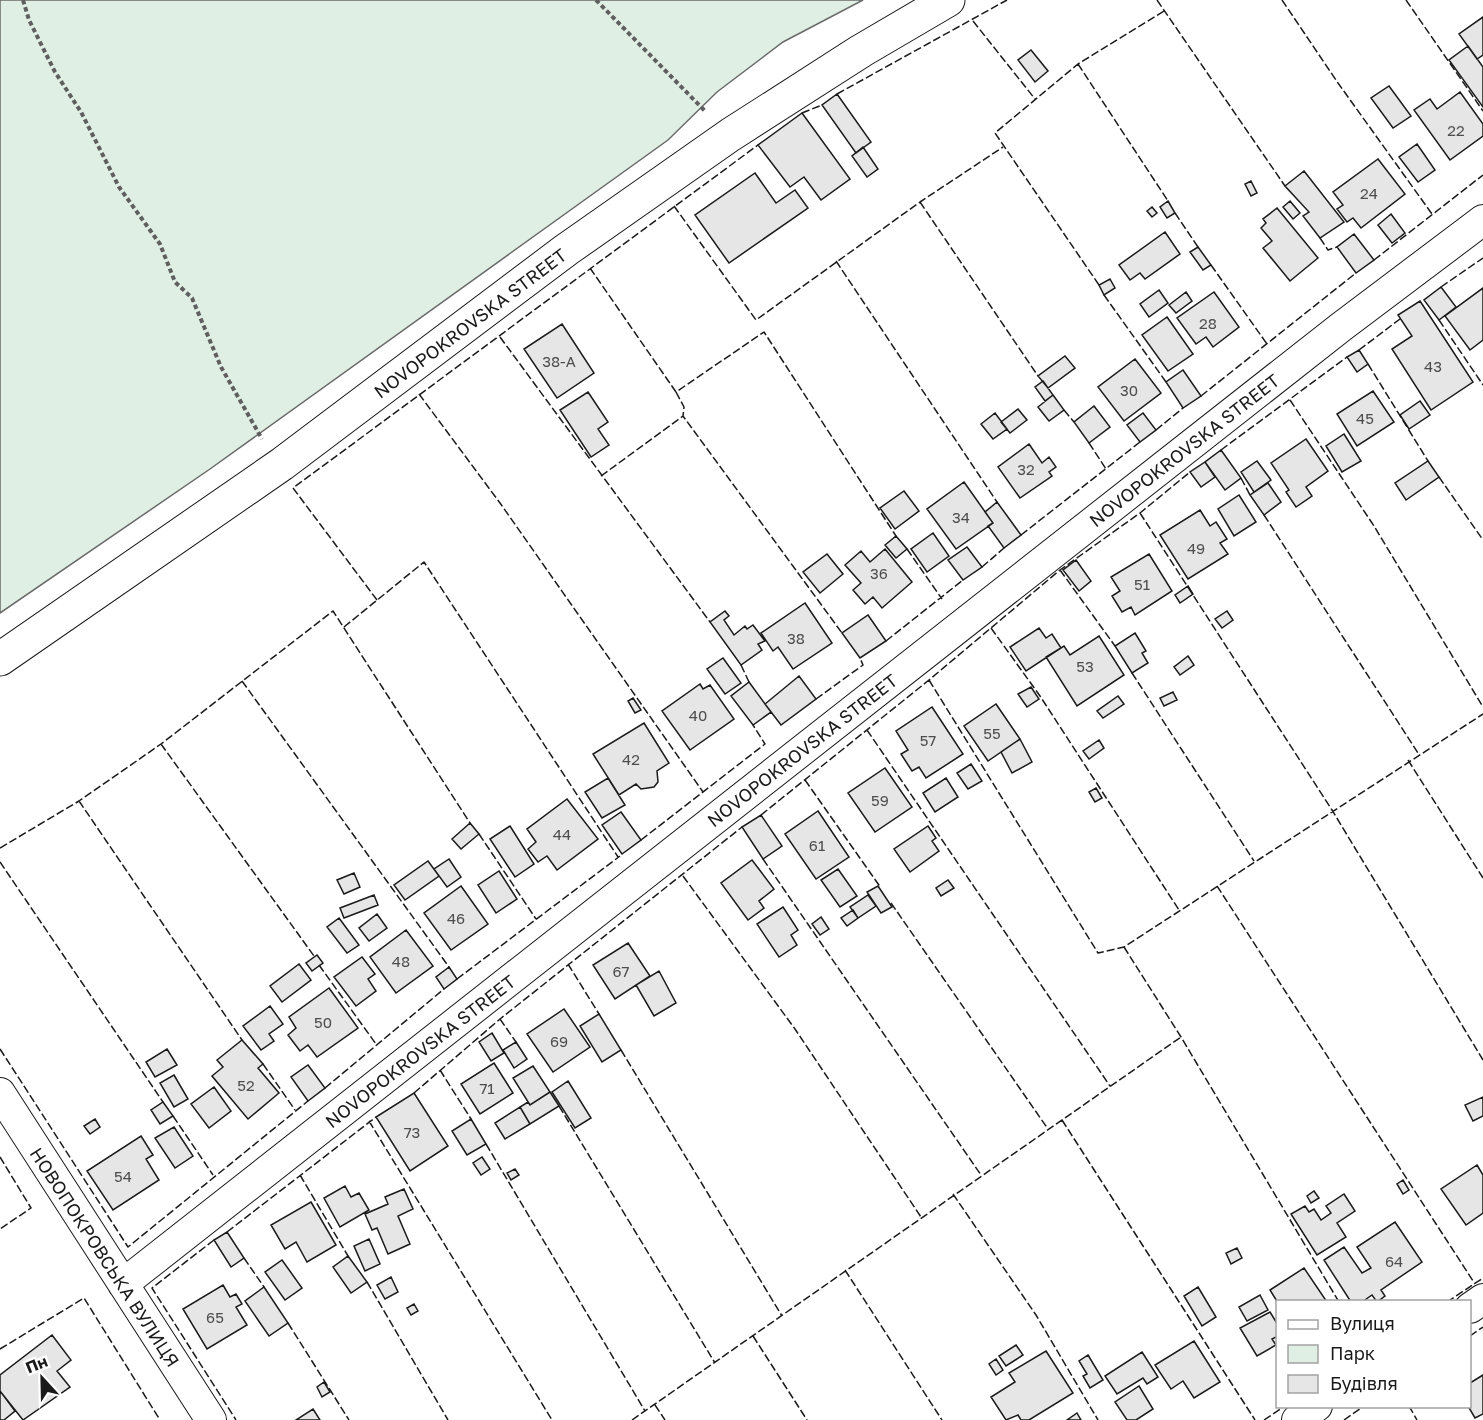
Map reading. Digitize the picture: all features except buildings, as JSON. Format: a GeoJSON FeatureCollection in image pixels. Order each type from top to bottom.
{"type":"FeatureCollection","features":[{"type":"Feature","properties":{"kind":"street","name":"NOVOPOKROVSKA STREET"},"geometry":{"type":"LineString","coordinates":[[0,659],[282,464],[566,250],[730,135],[861,51],[948,0]]}},
{"type":"Feature","properties":{"kind":"street","name":"NOVOPOKROVSKA STREET"},"geometry":{"type":"LineString","coordinates":[[123,1284],[1341,327],[1483,220]]}},
{"type":"Feature","properties":{"kind":"street","name":"НОВОПОКРОВСЬКА ВУЛИЦЯ"},"geometry":{"type":"LineString","coordinates":[[0,1093],[211,1420]]}},
{"type":"Feature","properties":{"kind":"street"},"geometry":{"type":"LineString","coordinates":[[1296,1420],[1315,1408]]}},
{"type":"Feature","properties":{"kind":"path"},"geometry":{"type":"LineString","coordinates":[[22,0],[29,20],[55,72],[81,112],[119,187],[160,244],[175,282],[192,298],[221,367],[262,438],[282,464]]}},
{"type":"Feature","properties":{"kind":"path"},"geometry":{"type":"LineString","coordinates":[[596,0],[730,135]]}},
{"type":"Feature","properties":{"kind":"green space"},"geometry":{"type":"Polygon","coordinates":[[[0,0],[863,0],[783,42],[717,92],[668,140],[210,469],[0,613],[0,0]]]}},
{"type":"Feature","properties":{"kind":"fence"},"geometry":{"type":"LineString","coordinates":[[837,94],[1007,0]]}},
{"type":"Feature","properties":{"kind":"fence"},"geometry":{"type":"LineString","coordinates":[[1157,0],[1285,186]]}},
{"type":"Feature","properties":{"kind":"fence"},"geometry":{"type":"LineString","coordinates":[[1282,0],[1432,214]]}},
{"type":"Feature","properties":{"kind":"fence"},"geometry":{"type":"LineString","coordinates":[[1406,0],[1483,111]]}},
{"type":"Feature","properties":{"kind":"fence"},"geometry":{"type":"LineString","coordinates":[[1099,285],[995,133],[1078,64],[1164,11]]}},
{"type":"Feature","properties":{"kind":"fence"},"geometry":{"type":"LineString","coordinates":[[973,21],[1035,99]]}},
{"type":"Feature","properties":{"kind":"fence"},"geometry":{"type":"LineString","coordinates":[[1078,64],[1168,201]]}},
{"type":"Feature","properties":{"kind":"fence"},"geometry":{"type":"LineString","coordinates":[[802,113],[822,105]]}},
{"type":"Feature","properties":{"kind":"fence"},"geometry":{"type":"LineString","coordinates":[[377,600],[293,488],[758,145]]}},
{"type":"Feature","properties":{"kind":"fence"},"geometry":{"type":"LineString","coordinates":[[674,206],[756,320],[920,202],[1003,147]]}},
{"type":"Feature","properties":{"kind":"fence"},"geometry":{"type":"LineString","coordinates":[[1374,260],[1483,175]]}},
{"type":"Feature","properties":{"kind":"fence"},"geometry":{"type":"LineString","coordinates":[[920,202],[1038,376]]}},
{"type":"Feature","properties":{"kind":"fence"},"geometry":{"type":"LineString","coordinates":[[1175,213],[1198,247]]}},
{"type":"Feature","properties":{"kind":"fence"},"geometry":{"type":"LineString","coordinates":[[1320,238],[1328,250],[1337,247]]}},
{"type":"Feature","properties":{"kind":"fence"},"geometry":{"type":"LineString","coordinates":[[1441,287],[1483,258]]}},
{"type":"Feature","properties":{"kind":"fence"},"geometry":{"type":"LineString","coordinates":[[836,261],[997,502]]}},
{"type":"Feature","properties":{"kind":"fence"},"geometry":{"type":"LineString","coordinates":[[1211,265],[1267,344]]}},
{"type":"Feature","properties":{"kind":"fence"},"geometry":{"type":"LineString","coordinates":[[590,268],[676,392],[764,332],[896,536]]}},
{"type":"Feature","properties":{"kind":"fence"},"geometry":{"type":"LineString","coordinates":[[1201,396],[1356,273]]}},
{"type":"Feature","properties":{"kind":"fence"},"geometry":{"type":"LineString","coordinates":[[1104,295],[1166,382]]}},
{"type":"Feature","properties":{"kind":"fence"},"geometry":{"type":"LineString","coordinates":[[1359,350],[1400,319]]}},
{"type":"Feature","properties":{"kind":"fence"},"geometry":{"type":"LineString","coordinates":[[1439,320],[1483,385]]}},
{"type":"Feature","properties":{"kind":"fence"},"geometry":{"type":"LineString","coordinates":[[500,337],[710,622]]}},
{"type":"Feature","properties":{"kind":"fence"},"geometry":{"type":"LineString","coordinates":[[1221,450],[1347,357]]}},
{"type":"Feature","properties":{"kind":"fence"},"geometry":{"type":"LineString","coordinates":[[1368,364],[1428,461]]}},
{"type":"Feature","properties":{"kind":"fence"},"geometry":{"type":"LineString","coordinates":[[676,392],[684,407],[683,416],[842,633]]}},
{"type":"Feature","properties":{"kind":"fence"},"geometry":{"type":"LineString","coordinates":[[419,394],[500,503],[703,792]]}},
{"type":"Feature","properties":{"kind":"fence"},"geometry":{"type":"LineString","coordinates":[[1290,400],[1374,526],[1483,707]]}},
{"type":"Feature","properties":{"kind":"fence"},"geometry":{"type":"LineString","coordinates":[[1156,430],[1183,408]]}},
{"type":"Feature","properties":{"kind":"fence"},"geometry":{"type":"LineString","coordinates":[[1064,410],[1074,422]]}},
{"type":"Feature","properties":{"kind":"fence"},"geometry":{"type":"LineString","coordinates":[[601,476],[683,416]]}},
{"type":"Feature","properties":{"kind":"fence"},"geometry":{"type":"LineString","coordinates":[[1021,535],[1140,442]]}},
{"type":"Feature","properties":{"kind":"fence"},"geometry":{"type":"LineString","coordinates":[[1089,443],[1106,469]]}},
{"type":"Feature","properties":{"kind":"fence"},"geometry":{"type":"LineString","coordinates":[[761,815],[929,680],[1060,570],[1140,513],[1190,472]]}},
{"type":"Feature","properties":{"kind":"fence"},"geometry":{"type":"LineString","coordinates":[[1439,477],[1483,540]]}},
{"type":"Feature","properties":{"kind":"fence"},"geometry":{"type":"LineString","coordinates":[[1241,478],[1250,495]]}},
{"type":"Feature","properties":{"kind":"fence"},"geometry":{"type":"LineString","coordinates":[[1140,513],[1332,810],[1483,1060]]}},
{"type":"Feature","properties":{"kind":"fence"},"geometry":{"type":"LineString","coordinates":[[1264,515],[1418,753]]}},
{"type":"Feature","properties":{"kind":"fence"},"geometry":{"type":"LineString","coordinates":[[982,567],[1004,548]]}},
{"type":"Feature","properties":{"kind":"fence"},"geometry":{"type":"LineString","coordinates":[[907,549],[942,599]]}},
{"type":"Feature","properties":{"kind":"fence"},"geometry":{"type":"LineString","coordinates":[[344,627],[424,562],[618,857]]}},
{"type":"Feature","properties":{"kind":"fence"},"geometry":{"type":"LineString","coordinates":[[1060,570],[1115,646]]}},
{"type":"Feature","properties":{"kind":"fence"},"geometry":{"type":"LineString","coordinates":[[886,641],[963,580]]}},
{"type":"Feature","properties":{"kind":"fence"},"geometry":{"type":"LineString","coordinates":[[0,848],[79,801],[161,744],[333,611],[470,823]]}},
{"type":"Feature","properties":{"kind":"fence"},"geometry":{"type":"LineString","coordinates":[[991,628],[1040,696],[1179,910]]}},
{"type":"Feature","properties":{"kind":"fence"},"geometry":{"type":"LineString","coordinates":[[816,699],[863,665],[860,658]]}},
{"type":"Feature","properties":{"kind":"fence"},"geometry":{"type":"LineString","coordinates":[[741,665],[749,682]]}},
{"type":"Feature","properties":{"kind":"fence"},"geometry":{"type":"LineString","coordinates":[[1132,673],[1254,861]]}},
{"type":"Feature","properties":{"kind":"fence"},"geometry":{"type":"LineString","coordinates":[[929,680],[1098,953],[1124,947],[1483,714]]}},
{"type":"Feature","properties":{"kind":"fence"},"geometry":{"type":"LineString","coordinates":[[242,681],[449,967]]}},
{"type":"Feature","properties":{"kind":"fence"},"geometry":{"type":"LineString","coordinates":[[641,840],[765,744],[753,725]]}},
{"type":"Feature","properties":{"kind":"fence"},"geometry":{"type":"LineString","coordinates":[[867,730],[1110,1086]]}},
{"type":"Feature","properties":{"kind":"fence"},"geometry":{"type":"LineString","coordinates":[[161,744],[314,956]]}},
{"type":"Feature","properties":{"kind":"fence"},"geometry":{"type":"LineString","coordinates":[[1408,760],[1483,878]]}},
{"type":"Feature","properties":{"kind":"fence"},"geometry":{"type":"LineString","coordinates":[[805,780],[881,888]]}},
{"type":"Feature","properties":{"kind":"fence"},"geometry":{"type":"LineString","coordinates":[[79,801],[242,1040]]}},
{"type":"Feature","properties":{"kind":"fence"},"geometry":{"type":"LineString","coordinates":[[414,1093],[500,1019],[742,827]]}},
{"type":"Feature","properties":{"kind":"fence"},"geometry":{"type":"LineString","coordinates":[[479,834],[536,919]]}},
{"type":"Feature","properties":{"kind":"fence"},"geometry":{"type":"LineString","coordinates":[[457,979],[620,856]]}},
{"type":"Feature","properties":{"kind":"fence"},"geometry":{"type":"LineString","coordinates":[[763,859],[981,1175]]}},
{"type":"Feature","properties":{"kind":"fence"},"geometry":{"type":"LineString","coordinates":[[0,862],[163,1102]]}},
{"type":"Feature","properties":{"kind":"fence"},"geometry":{"type":"LineString","coordinates":[[683,876],[795,1029],[921,1217]]}},
{"type":"Feature","properties":{"kind":"fence"},"geometry":{"type":"LineString","coordinates":[[1217,886],[1475,1284]]}},
{"type":"Feature","properties":{"kind":"fence"},"geometry":{"type":"LineString","coordinates":[[891,903],[1048,1129]]}},
{"type":"Feature","properties":{"kind":"fence"},"geometry":{"type":"LineString","coordinates":[[1124,947],[1181,1037],[1338,1300]]}},
{"type":"Feature","properties":{"kind":"fence"},"geometry":{"type":"LineString","coordinates":[[568,964],[599,1014]]}},
{"type":"Feature","properties":{"kind":"fence"},"geometry":{"type":"LineString","coordinates":[[319,965],[376,1044]]}},
{"type":"Feature","properties":{"kind":"fence"},"geometry":{"type":"LineString","coordinates":[[325,1088],[444,989]]}},
{"type":"Feature","properties":{"kind":"fence"},"geometry":{"type":"LineString","coordinates":[[500,1019],[516,1042]]}},
{"type":"Feature","properties":{"kind":"fence"},"geometry":{"type":"LineString","coordinates":[[632,1420],[1181,1037]]}},
{"type":"Feature","properties":{"kind":"fence"},"geometry":{"type":"LineString","coordinates":[[0,1049],[128,1247],[308,1101]]}},
{"type":"Feature","properties":{"kind":"fence"},"geometry":{"type":"LineString","coordinates":[[621,1050],[782,1316]]}},
{"type":"Feature","properties":{"kind":"fence"},"geometry":{"type":"LineString","coordinates":[[263,1064],[295,1110]]}},
{"type":"Feature","properties":{"kind":"fence"},"geometry":{"type":"LineString","coordinates":[[440,1070],[471,1119]]}},
{"type":"Feature","properties":{"kind":"fence"},"geometry":{"type":"LineString","coordinates":[[559,1106],[715,1363]]}},
{"type":"Feature","properties":{"kind":"fence"},"geometry":{"type":"LineString","coordinates":[[173,1116],[213,1175]]}},
{"type":"Feature","properties":{"kind":"fence"},"geometry":{"type":"LineString","coordinates":[[227,1232],[376,1117]]}},
{"type":"Feature","properties":{"kind":"fence"},"geometry":{"type":"LineString","coordinates":[[1062,1120],[1255,1420]]}},
{"type":"Feature","properties":{"kind":"fence"},"geometry":{"type":"LineString","coordinates":[[369,1121],[552,1420]]}},
{"type":"Feature","properties":{"kind":"fence"},"geometry":{"type":"LineString","coordinates":[[486,1144],[645,1411]]}},
{"type":"Feature","properties":{"kind":"fence"},"geometry":{"type":"LineString","coordinates":[[0,1157],[31,1208],[0,1229]]}},
{"type":"Feature","properties":{"kind":"fence"},"geometry":{"type":"LineString","coordinates":[[300,1175],[348,1256]]}},
{"type":"Feature","properties":{"kind":"fence"},"geometry":{"type":"LineString","coordinates":[[953,1194],[1036,1315],[1098,1420]]}},
{"type":"Feature","properties":{"kind":"fence"},"geometry":{"type":"LineString","coordinates":[[214,1240],[152,1288],[236,1420]]}},
{"type":"Feature","properties":{"kind":"fence"},"geometry":{"type":"LineString","coordinates":[[244,1258],[264,1287]]}},
{"type":"Feature","properties":{"kind":"fence"},"geometry":{"type":"LineString","coordinates":[[845,1270],[942,1420]]}},
{"type":"Feature","properties":{"kind":"fence"},"geometry":{"type":"LineString","coordinates":[[1450,1300],[1483,1278]]}},
{"type":"Feature","properties":{"kind":"fence"},"geometry":{"type":"LineString","coordinates":[[367,1282],[448,1420]]}},
{"type":"Feature","properties":{"kind":"fence"},"geometry":{"type":"LineString","coordinates":[[0,1349],[84,1298],[160,1420]]}},
{"type":"Feature","properties":{"kind":"fence"},"geometry":{"type":"LineString","coordinates":[[288,1323],[349,1420]]}},
{"type":"Feature","properties":{"kind":"fence"},"geometry":{"type":"LineString","coordinates":[[1471,1335],[1483,1327]]}},
{"type":"Feature","properties":{"kind":"fence"},"geometry":{"type":"LineString","coordinates":[[753,1336],[807,1420]]}},
{"type":"Feature","properties":{"kind":"fence"},"geometry":{"type":"LineString","coordinates":[[655,1405],[665,1420]]}},
{"type":"Feature","properties":{"kind":"fence"},"geometry":{"type":"LineString","coordinates":[[1264,1420],[1282,1408]]}},
{"type":"Feature","properties":{"kind":"fence"},"geometry":{"type":"LineString","coordinates":[[1344,1420],[1361,1408]]}},
{"type":"Feature","properties":{"kind":"fence"},"geometry":{"type":"LineString","coordinates":[[1410,1408],[1417,1420]]}}]}
